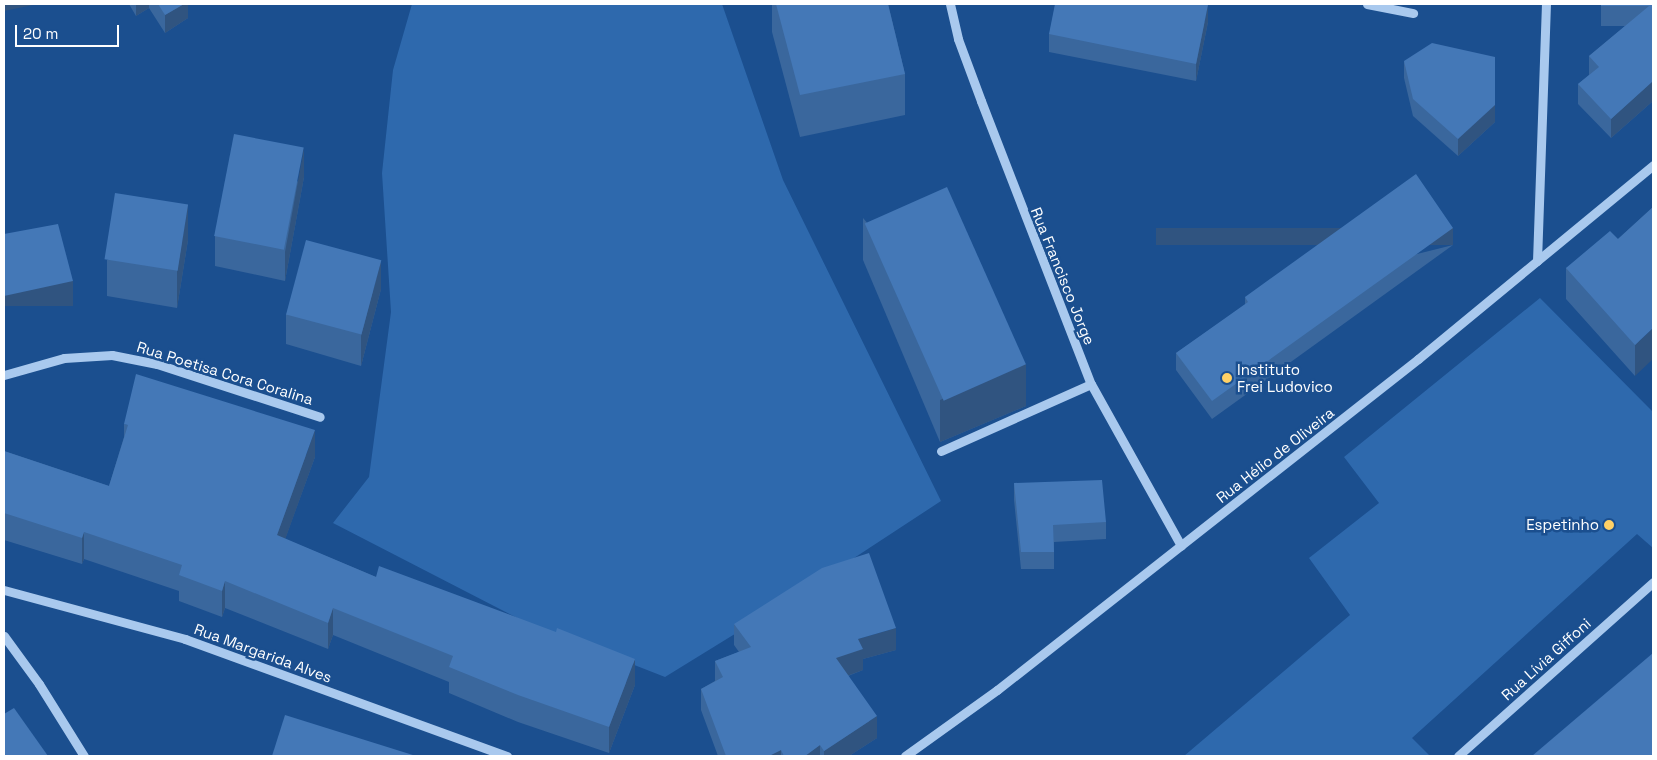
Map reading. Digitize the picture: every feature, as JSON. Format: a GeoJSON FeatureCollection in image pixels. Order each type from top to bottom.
{"type":"FeatureCollection","features":[{"type":"Feature","properties":{"kind":"street","name":"Rua Francisco Jorge"},"geometry":{"type":"LineString","coordinates":[[950,4],[958,39],[981,101],[1091,384],[1181,546]]}},
{"type":"Feature","properties":{"kind":"street"},"geometry":{"type":"LineString","coordinates":[[1367,4],[1413,13]]}},
{"type":"Feature","properties":{"kind":"street"},"geometry":{"type":"LineString","coordinates":[[1537,261],[1546,4]]}},
{"type":"Feature","properties":{"kind":"street","name":"Rua Hélio de Oliveira"},"geometry":{"type":"LineString","coordinates":[[905,756],[997,690],[1181,546],[1537,261],[1653,165]]}},
{"type":"Feature","properties":{"kind":"street","name":"Rua Poetisa Cora Coralina"},"geometry":{"type":"LineString","coordinates":[[4,375],[64,358],[112,355],[157,364],[320,417]]}},
{"type":"Feature","properties":{"kind":"street"},"geometry":{"type":"LineString","coordinates":[[941,451],[1091,384]]}},
{"type":"Feature","properties":{"kind":"street","name":"Rua Lívia Giffoni"},"geometry":{"type":"LineString","coordinates":[[1458,756],[1653,582]]}},
{"type":"Feature","properties":{"kind":"street","name":"Rua Margarida Alves"},"geometry":{"type":"LineString","coordinates":[[4,590],[184,639],[508,756]]}},
{"type":"Feature","properties":{"kind":"street"},"geometry":{"type":"LineString","coordinates":[[4,636],[39,684],[84,756]]}},
{"type":"Feature","properties":{"kind":"shaded area"},"geometry":{"type":"Polygon","coordinates":[[[412,4],[722,4],[783,180],[941,501],[790,600],[665,677],[527,623],[333,523],[369,477],[391,312],[382,173],[393,70],[412,4]]]}},
{"type":"Feature","properties":{"kind":"shaded area"},"geometry":{"type":"Polygon","coordinates":[[[1540,298],[1653,412],[1653,548],[1637,534],[1412,738],[1430,756],[1184,756],[1350,615],[1309,558],[1379,503],[1344,457],[1540,298]]]}},
{"type":"Feature","properties":{"kind":"building"},"geometry":{"type":"Polygon","coordinates":[[[158,4],[184,4],[165,15],[158,4]]]}},
{"type":"Feature","properties":{"kind":"building"},"geometry":{"type":"Polygon","coordinates":[[[776,4],[888,4],[905,74],[800,95],[776,4]]]}},
{"type":"Feature","properties":{"kind":"building"},"geometry":{"type":"Polygon","coordinates":[[[1055,4],[1208,5],[1196,64],[1049,34],[1055,4]]]}},
{"type":"Feature","properties":{"kind":"building"},"geometry":{"type":"Polygon","coordinates":[[[1601,4],[1653,4],[1653,81],[1611,119],[1578,84],[1599,67],[1589,56],[1649,6],[1601,6],[1601,4]]]}},
{"type":"Feature","properties":{"kind":"building"},"geometry":{"type":"Polygon","coordinates":[[[1432,43],[1495,57],[1495,105],[1458,139],[1413,99],[1404,61],[1432,43]]]}},
{"type":"Feature","properties":{"kind":"building"},"geometry":{"type":"Polygon","coordinates":[[[234,134],[304,148],[284,250],[214,236],[234,134]]]}},
{"type":"Feature","properties":{"kind":"building"},"geometry":{"type":"Polygon","coordinates":[[[1416,174],[1453,228],[1212,401],[1176,353],[1248,302],[1245,297],[1416,174]]]}},
{"type":"Feature","properties":{"kind":"building"},"geometry":{"type":"Polygon","coordinates":[[[947,187],[1026,364],[944,401],[865,224],[947,187]]]}},
{"type":"Feature","properties":{"kind":"building"},"geometry":{"type":"Polygon","coordinates":[[[115,193],[188,205],[178,271],[105,259],[115,193]]]}},
{"type":"Feature","properties":{"kind":"building"},"geometry":{"type":"Polygon","coordinates":[[[1653,207],[1653,328],[1635,345],[1566,268],[1610,231],[1618,239],[1653,207]]]}},
{"type":"Feature","properties":{"kind":"building"},"geometry":{"type":"Polygon","coordinates":[[[58,224],[73,281],[4,296],[4,234],[58,224]]]}},
{"type":"Feature","properties":{"kind":"building"},"geometry":{"type":"Polygon","coordinates":[[[306,240],[381,260],[361,335],[286,314],[306,240]]]}},
{"type":"Feature","properties":{"kind":"building"},"geometry":{"type":"Polygon","coordinates":[[[136,374],[315,430],[277,535],[376,577],[379,566],[556,632],[557,628],[635,659],[609,727],[518,695],[449,667],[453,656],[333,608],[328,623],[225,581],[222,591],[179,575],[182,565],[84,532],[82,538],[4,513],[4,451],[109,486],[128,425],[124,424],[136,374]]]}},
{"type":"Feature","properties":{"kind":"building"},"geometry":{"type":"Polygon","coordinates":[[[1102,480],[1106,522],[1053,525],[1054,552],[1021,552],[1014,483],[1102,480]]]}},
{"type":"Feature","properties":{"kind":"building"},"geometry":{"type":"Polygon","coordinates":[[[869,553],[896,628],[858,639],[863,649],[836,658],[877,716],[824,751],[820,745],[805,756],[784,756],[781,750],[769,756],[726,756],[701,689],[723,677],[715,661],[751,647],[734,624],[822,568],[869,553]]]}},
{"type":"Feature","properties":{"kind":"building"},"geometry":{"type":"Polygon","coordinates":[[[1653,653],[1653,756],[1532,756],[1653,653]]]}},
{"type":"Feature","properties":{"kind":"building"},"geometry":{"type":"Polygon","coordinates":[[[14,708],[48,756],[4,756],[4,714],[14,708]]]}},
{"type":"Feature","properties":{"kind":"building"},"geometry":{"type":"Polygon","coordinates":[[[285,715],[416,756],[272,756],[285,715]]]}},
{"type":"Feature","properties":{"kind":"place","name":"Instituto Frei Ludovico"},"geometry":{"type":"Point","coordinates":[1227,378]}},
{"type":"Feature","properties":{"kind":"place","name":"Espetinho"},"geometry":{"type":"Point","coordinates":[1609,525]}}]}
